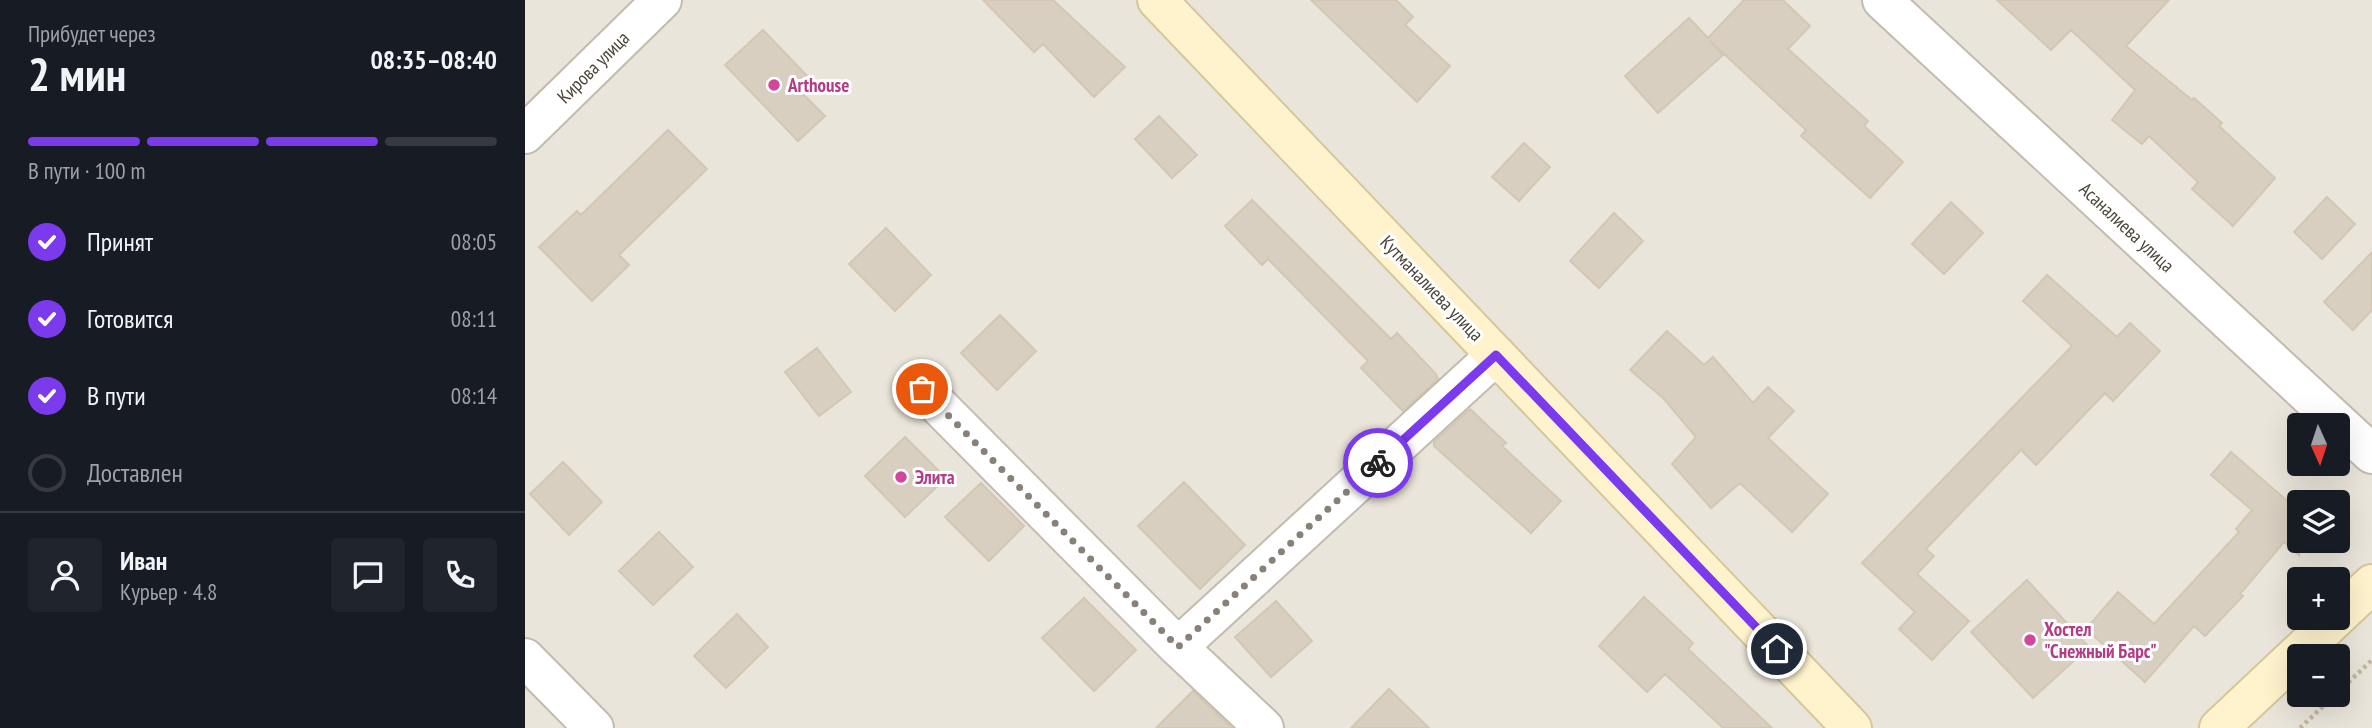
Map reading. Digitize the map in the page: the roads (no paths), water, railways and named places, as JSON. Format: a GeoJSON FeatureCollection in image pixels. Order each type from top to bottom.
{"type":"FeatureCollection","features":[{"type":"Feature","properties":{"kind":"street","name":"Кирова улица"},"geometry":{"type":"LineString","coordinates":[[525,134],[661,0]]}},
{"type":"Feature","properties":{"kind":"street","name":"Кутманалиева улица"},"geometry":{"type":"LineString","coordinates":[[1157,0],[1852,728]]}},
{"type":"Feature","properties":{"kind":"street","name":"Асаналиева улица"},"geometry":{"type":"LineString","coordinates":[[1882,0],[2372,454]]}},
{"type":"Feature","properties":{"kind":"street"},"geometry":{"type":"LineString","coordinates":[[1178,647],[1496,355]]}},
{"type":"Feature","properties":{"kind":"street"},"geometry":{"type":"LineString","coordinates":[[922,389],[1178,647],[1263,728]]}},
{"type":"Feature","properties":{"kind":"street"},"geometry":{"type":"LineString","coordinates":[[2350,605],[2372,584]]}},
{"type":"Feature","properties":{"kind":"street"},"geometry":{"type":"LineString","coordinates":[[2219,728],[2323,630]]}},
{"type":"Feature","properties":{"kind":"street"},"geometry":{"type":"LineString","coordinates":[[525,658],[594,728]]}},
{"type":"Feature","properties":{"kind":"place","name":"Arthouse"},"geometry":{"type":"Point","coordinates":[774,85]}},
{"type":"Feature","properties":{"kind":"place","name":"Элита"},"geometry":{"type":"Point","coordinates":[901,477]}},
{"type":"Feature","properties":{"kind":"place","name":"Хостел \"Снежный Барс\""},"geometry":{"type":"Point","coordinates":[2030,640]}}]}
